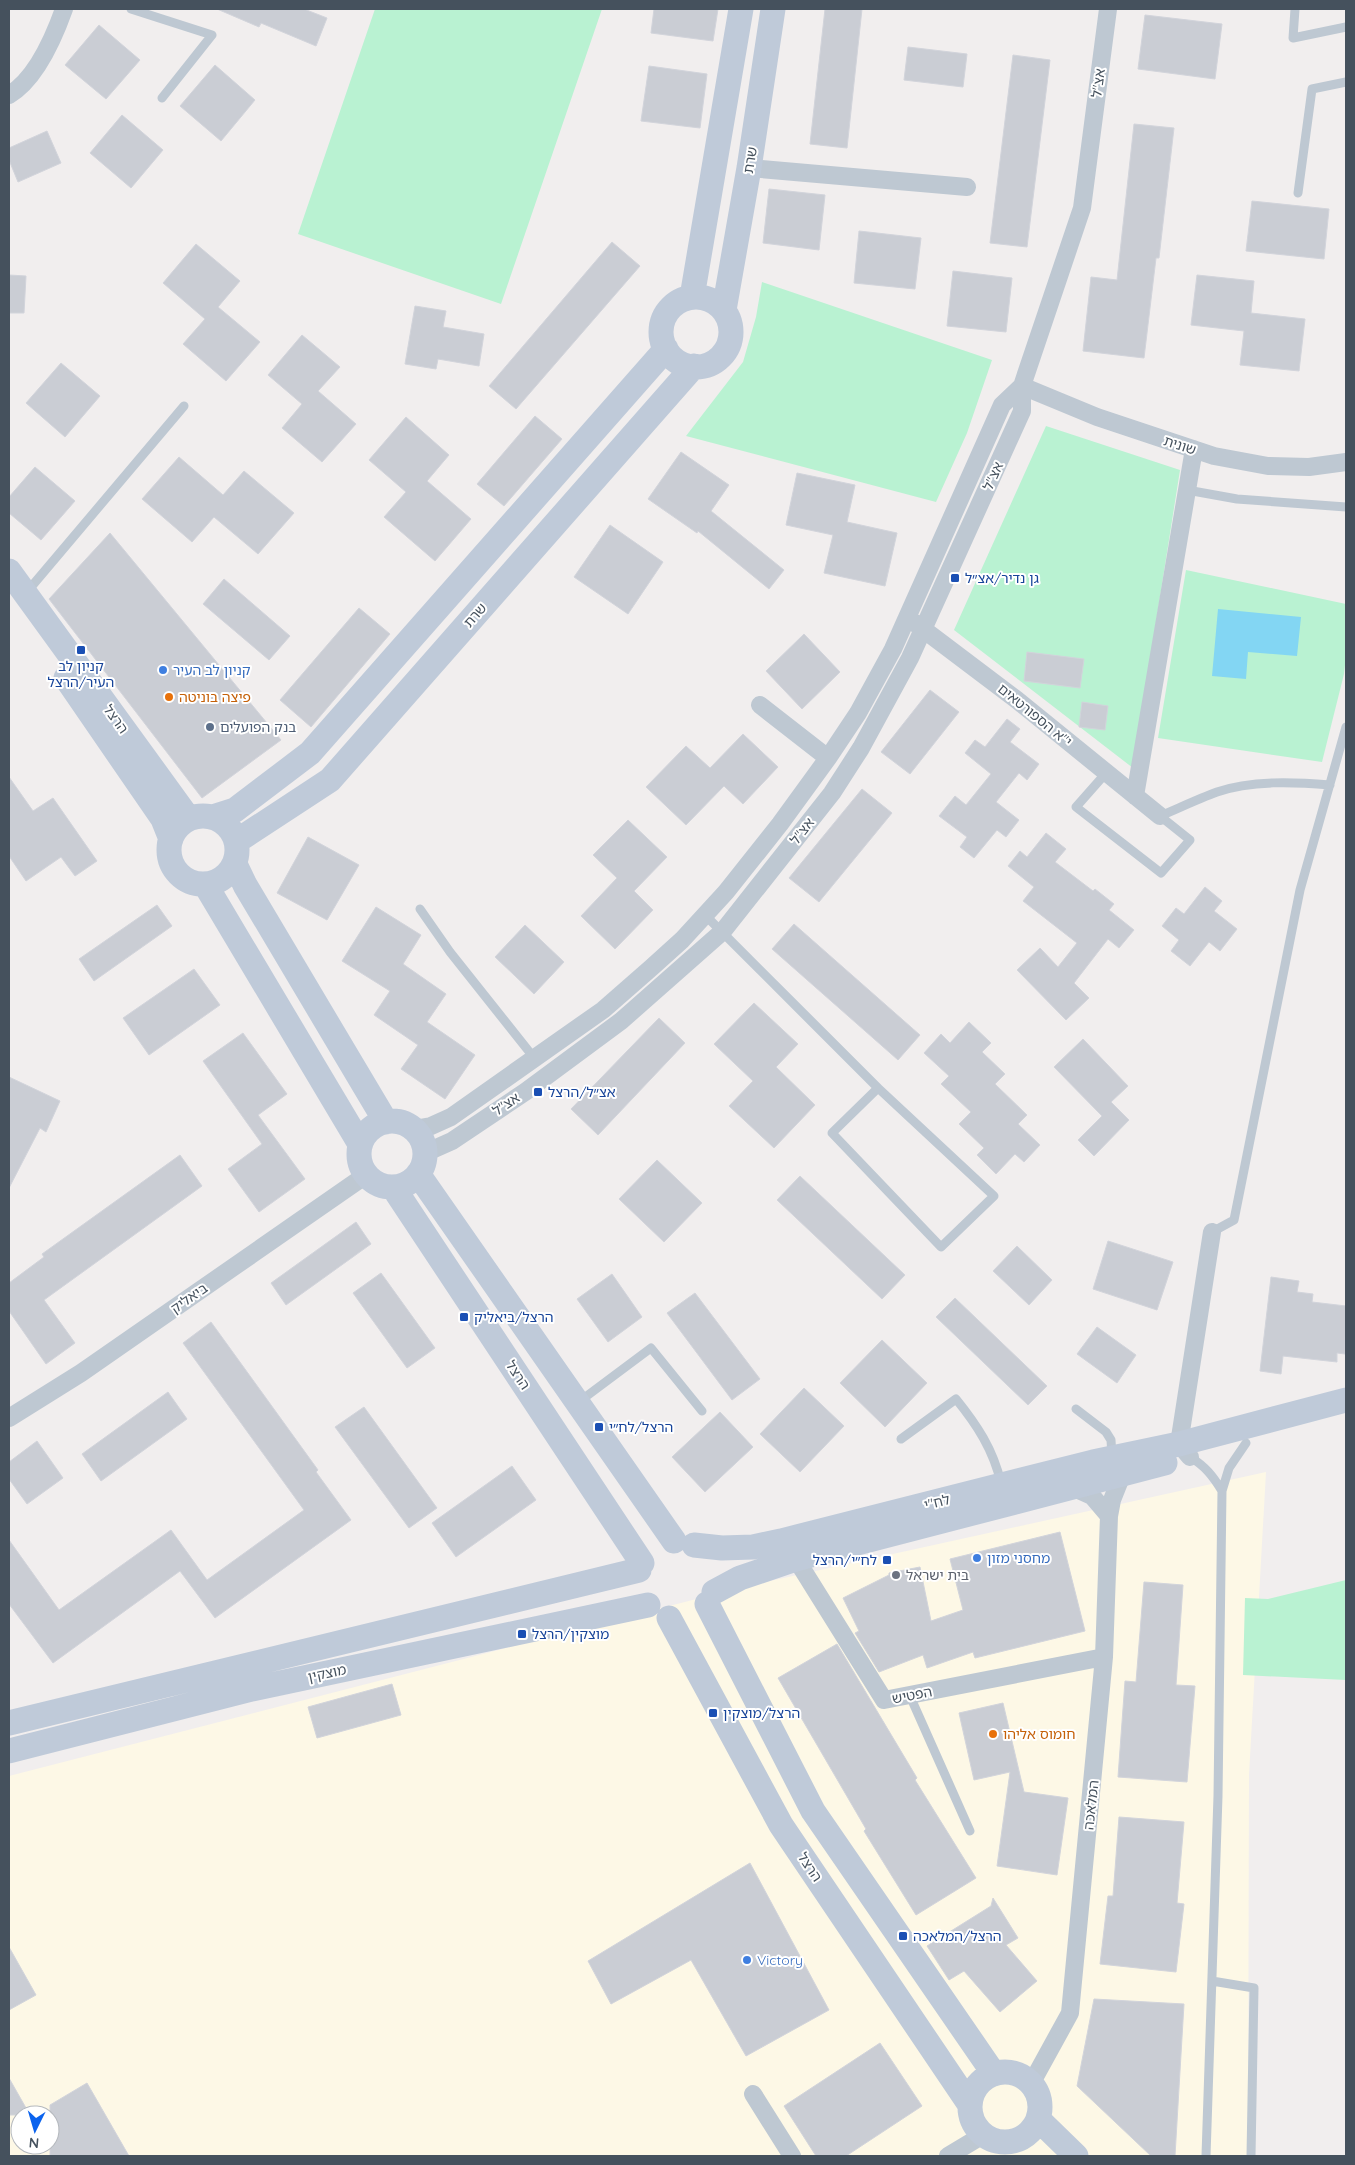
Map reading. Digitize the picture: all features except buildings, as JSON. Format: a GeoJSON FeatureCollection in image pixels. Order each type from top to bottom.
{"type":"FeatureCollection","features":[{"type":"Feature","properties":{"kind":"street"},"geometry":{"type":"LineString","coordinates":[[9,95],[16,90],[43,58],[64,9]]}},
{"type":"Feature","properties":{"kind":"street"},"geometry":{"type":"LineString","coordinates":[[692,297],[741,9]]}},
{"type":"Feature","properties":{"kind":"street","name":"שרת"},"geometry":{"type":"LineString","coordinates":[[724,310],[749,168],[773,9]]}},
{"type":"Feature","properties":{"kind":"street","name":"אצ\"ל"},"geometry":{"type":"LineString","coordinates":[[421,1163],[525,1092],[622,1021],[723,931],[832,793],[861,748],[910,658],[1022,411],[1022,386],[1082,208],[1108,9]]}},
{"type":"Feature","properties":{"kind":"street"},"geometry":{"type":"LineString","coordinates":[[749,168],[967,187]]}},
{"type":"Feature","properties":{"kind":"street"},"geometry":{"type":"LineString","coordinates":[[692,297],[704,298],[715,302],[724,310],[729,320],[730,342],[724,353],[711,363],[694,366],[678,361],[666,350],[662,339],[661,327],[665,316],[676,303],[692,297]]}},
{"type":"Feature","properties":{"kind":"street"},"geometry":{"type":"LineString","coordinates":[[236,853],[223,878],[205,884],[196,884],[179,874],[170,858],[171,838],[175,830],[201,818],[235,810],[310,753],[666,350]]}},
{"type":"Feature","properties":{"kind":"street","name":"שרת"},"geometry":{"type":"LineString","coordinates":[[236,853],[330,780],[694,366]]}},
{"type":"Feature","properties":{"kind":"street","name":"אצ\"ל"},"geometry":{"type":"LineString","coordinates":[[414,1129],[431,1126],[451,1118],[603,1010],[682,940],[780,824],[858,713],[892,649],[1002,405],[1022,386]]}},
{"type":"Feature","properties":{"kind":"street","name":"שונית"},"geometry":{"type":"LineString","coordinates":[[1022,386],[1097,417],[1214,456],[1268,466],[1309,466],[1346,462]]}},
{"type":"Feature","properties":{"kind":"street"},"geometry":{"type":"LineString","coordinates":[[1135,796],[1194,449]]}},
{"type":"Feature","properties":{"kind":"street","name":"הרצל"},"geometry":{"type":"LineString","coordinates":[[9,571],[17,595],[163,819],[171,838]]}},
{"type":"Feature","properties":{"kind":"street","name":"הרצל"},"geometry":{"type":"LineString","coordinates":[[17,595],[201,818]]}},
{"type":"Feature","properties":{"kind":"street","name":"י''א הספורטאים"},"geometry":{"type":"LineString","coordinates":[[906,618],[924,628],[1018,700],[1160,816]]}},
{"type":"Feature","properties":{"kind":"street"},"geometry":{"type":"LineString","coordinates":[[760,705],[828,758]]}},
{"type":"Feature","properties":{"kind":"street"},"geometry":{"type":"LineString","coordinates":[[201,818],[224,822],[232,830],[245,885],[386,1122]]}},
{"type":"Feature","properties":{"kind":"street"},"geometry":{"type":"LineString","coordinates":[[205,884],[360,1144]]}},
{"type":"Feature","properties":{"kind":"street"},"geometry":{"type":"LineString","coordinates":[[386,1122],[400,1122],[414,1129],[423,1144],[421,1163],[407,1183],[393,1186],[374,1182],[366,1175],[359,1160],[360,1144],[370,1129],[386,1122]]}},
{"type":"Feature","properties":{"kind":"street"},"geometry":{"type":"LineString","coordinates":[[421,1163],[577,1403],[684,1543]]}},
{"type":"Feature","properties":{"kind":"street","name":"ביאליק"},"geometry":{"type":"LineString","coordinates":[[9,1418],[81,1373],[366,1175]]}},
{"type":"Feature","properties":{"kind":"street","name":"הרצל"},"geometry":{"type":"LineString","coordinates":[[393,1186],[641,1566]]}},
{"type":"Feature","properties":{"kind":"street"},"geometry":{"type":"LineString","coordinates":[[1184,1451],[1212,1232]]}},
{"type":"Feature","properties":{"kind":"street","name":"לח\"י"},"geometry":{"type":"LineString","coordinates":[[684,1543],[722,1548],[753,1548],[1002,1485],[1117,1467],[1184,1451],[1346,1400]]}},
{"type":"Feature","properties":{"kind":"street","name":"לח\"י"},"geometry":{"type":"LineString","coordinates":[[1184,1451],[1246,1443],[1346,1418]]}},
{"type":"Feature","properties":{"kind":"street","name":"לח\"י"},"geometry":{"type":"LineString","coordinates":[[711,1598],[748,1575],[796,1559],[1072,1487],[1117,1467]]}},
{"type":"Feature","properties":{"kind":"street","name":"המלאכה"},"geometry":{"type":"LineString","coordinates":[[1031,2084],[1070,2013],[1104,1657],[1109,1516],[1117,1467]]}},
{"type":"Feature","properties":{"kind":"street"},"geometry":{"type":"LineString","coordinates":[[1072,1487],[1092,1496],[1109,1516]]}},
{"type":"Feature","properties":{"kind":"street"},"geometry":{"type":"LineString","coordinates":[[711,1598],[693,1615],[669,1618],[658,1613],[648,1605],[640,1588],[641,1566],[650,1552],[661,1545],[684,1543],[703,1551],[711,1560],[715,1572],[711,1598],[812,1810],[994,2074]]}},
{"type":"Feature","properties":{"kind":"street","name":"הפטיש"},"geometry":{"type":"LineString","coordinates":[[796,1559],[884,1700],[1104,1657]]}},
{"type":"Feature","properties":{"kind":"street","name":"מוצקין"},"geometry":{"type":"LineString","coordinates":[[9,1723],[641,1566]]}},
{"type":"Feature","properties":{"kind":"street","name":"מוצקין"},"geometry":{"type":"LineString","coordinates":[[9,1751],[252,1689],[648,1605]]}},
{"type":"Feature","properties":{"kind":"street","name":"הרצל"},"geometry":{"type":"LineString","coordinates":[[669,1618],[782,1825],[970,2105]]}},
{"type":"Feature","properties":{"kind":"street"},"geometry":{"type":"LineString","coordinates":[[994,2074],[1014,2074],[1031,2084],[1039,2101],[1038,2119],[1020,2149],[983,2135],[971,2116],[970,2105],[977,2086],[984,2079],[994,2074]]}},
{"type":"Feature","properties":{"kind":"street"},"geometry":{"type":"LineString","coordinates":[[753,2094],[792,2156]]}},
{"type":"Feature","properties":{"kind":"street"},"geometry":{"type":"LineString","coordinates":[[1038,2119],[1076,2156]]}},
{"type":"Feature","properties":{"kind":"street"},"geometry":{"type":"LineString","coordinates":[[948,2156],[983,2135]]}},
{"type":"Feature","properties":{"kind":"lane"},"geometry":{"type":"LineString","coordinates":[[130,9],[212,35],[162,98]]}},
{"type":"Feature","properties":{"kind":"lane"},"geometry":{"type":"LineString","coordinates":[[1295,9],[1293,38],[1346,27]]}},
{"type":"Feature","properties":{"kind":"lane"},"geometry":{"type":"LineString","coordinates":[[1298,193],[1312,89],[1346,82]]}},
{"type":"Feature","properties":{"kind":"lane"},"geometry":{"type":"LineString","coordinates":[[17,595],[184,406]]}},
{"type":"Feature","properties":{"kind":"lane"},"geometry":{"type":"LineString","coordinates":[[1187,490],[1238,499],[1346,507]]}},
{"type":"Feature","properties":{"kind":"lane"},"geometry":{"type":"LineString","coordinates":[[1212,1232],[1234,1220],[1300,890],[1346,727]]}},
{"type":"Feature","properties":{"kind":"lane"},"geometry":{"type":"LineString","coordinates":[[1106,773],[1076,807],[1161,873],[1190,840],[1160,816],[1217,792],[1235,787],[1295,782],[1330,785]]}},
{"type":"Feature","properties":{"kind":"lane"},"geometry":{"type":"LineString","coordinates":[[420,909],[450,952],[535,1059]]}},
{"type":"Feature","properties":{"kind":"lane"},"geometry":{"type":"LineString","coordinates":[[705,915],[878,1088],[994,1196],[941,1247],[832,1133],[878,1088]]}},
{"type":"Feature","properties":{"kind":"lane"},"geometry":{"type":"LineString","coordinates":[[577,1403],[651,1348],[702,1412]]}},
{"type":"Feature","properties":{"kind":"lane"},"geometry":{"type":"LineString","coordinates":[[901,1439],[956,1398],[977,1425],[988,1444],[996,1460],[1002,1485]]}},
{"type":"Feature","properties":{"kind":"lane"},"geometry":{"type":"LineString","coordinates":[[1076,1409],[1106,1432],[1117,1467]]}},
{"type":"Feature","properties":{"kind":"lane"},"geometry":{"type":"LineString","coordinates":[[1206,2156],[1218,1796],[1222,1491],[1229,1468],[1246,1443]]}},
{"type":"Feature","properties":{"kind":"lane"},"geometry":{"type":"LineString","coordinates":[[1184,1451],[1210,1471],[1222,1491]]}},
{"type":"Feature","properties":{"kind":"lane"},"geometry":{"type":"LineString","coordinates":[[910,1696],[970,1830]]}},
{"type":"Feature","properties":{"kind":"lane"},"geometry":{"type":"LineString","coordinates":[[1212,1981],[1254,1988],[1251,2156]]}},
{"type":"Feature","properties":{"kind":"shaded area"},"geometry":{"type":"Polygon","coordinates":[[[1266,1472],[1249,1775],[1248,2156],[9,2156],[9,1776],[743,1587],[1266,1472]]]}},
{"type":"Feature","properties":{"kind":"green space"},"geometry":{"type":"Polygon","coordinates":[[[375,9],[602,9],[501,304],[298,234],[375,9]]]}},
{"type":"Feature","properties":{"kind":"green space"},"geometry":{"type":"Polygon","coordinates":[[[762,282],[992,360],[967,433],[936,502],[686,436],[743,362],[756,317],[762,282]]]}},
{"type":"Feature","properties":{"kind":"green space"},"geometry":{"type":"Polygon","coordinates":[[[1046,426],[1180,470],[1133,768],[954,630],[1046,426]]]}},
{"type":"Feature","properties":{"kind":"green space"},"geometry":{"type":"Polygon","coordinates":[[[1186,570],[1346,604],[1344,674],[1322,762],[1158,738],[1186,570]]]}},
{"type":"Feature","properties":{"kind":"green space"},"geometry":{"type":"Polygon","coordinates":[[[1346,1580],[1346,1680],[1243,1675],[1245,1598],[1268,1599],[1346,1580]]]}},
{"type":"Feature","properties":{"kind":"water"},"geometry":{"type":"Polygon","coordinates":[[[1218,609],[1301,617],[1297,656],[1248,652],[1246,679],[1212,676],[1218,609]]]}},
{"type":"Feature","properties":{"kind":"place","name":"גן נדיר/אצ״ל"},"geometry":{"type":"Point","coordinates":[955,578]}},
{"type":"Feature","properties":{"kind":"place","name":"קניון לב העיר/הרצל"},"geometry":{"type":"Point","coordinates":[81,650]}},
{"type":"Feature","properties":{"kind":"place","name":"קניון לב העיר"},"geometry":{"type":"Point","coordinates":[163,670]}},
{"type":"Feature","properties":{"kind":"place","name":"פיצה בוניטה"},"geometry":{"type":"Point","coordinates":[169,697]}},
{"type":"Feature","properties":{"kind":"place","name":"בנק הפועלים"},"geometry":{"type":"Point","coordinates":[210,727]}},
{"type":"Feature","properties":{"kind":"place","name":"אצ״ל/הרצל"},"geometry":{"type":"Point","coordinates":[538,1092]}},
{"type":"Feature","properties":{"kind":"place","name":"הרצל/ביאליק"},"geometry":{"type":"Point","coordinates":[464,1317]}},
{"type":"Feature","properties":{"kind":"place","name":"הרצל/לח״י"},"geometry":{"type":"Point","coordinates":[599,1427]}},
{"type":"Feature","properties":{"kind":"place","name":"מחסני מזון"},"geometry":{"type":"Point","coordinates":[977,1558]}},
{"type":"Feature","properties":{"kind":"place","name":"לח״י/הרצל"},"geometry":{"type":"Point","coordinates":[887,1560]}},
{"type":"Feature","properties":{"kind":"place","name":"בית ישראל"},"geometry":{"type":"Point","coordinates":[896,1575]}},
{"type":"Feature","properties":{"kind":"place","name":"מוצקין/הרצל"},"geometry":{"type":"Point","coordinates":[522,1634]}},
{"type":"Feature","properties":{"kind":"place","name":"הרצל/מוצקין"},"geometry":{"type":"Point","coordinates":[713,1713]}},
{"type":"Feature","properties":{"kind":"place","name":"חומוס אליהו"},"geometry":{"type":"Point","coordinates":[993,1734]}},
{"type":"Feature","properties":{"kind":"place","name":"הרצל/המלאכה"},"geometry":{"type":"Point","coordinates":[903,1936]}},
{"type":"Feature","properties":{"kind":"place","name":"Victory"},"geometry":{"type":"Point","coordinates":[747,1960]}}]}
